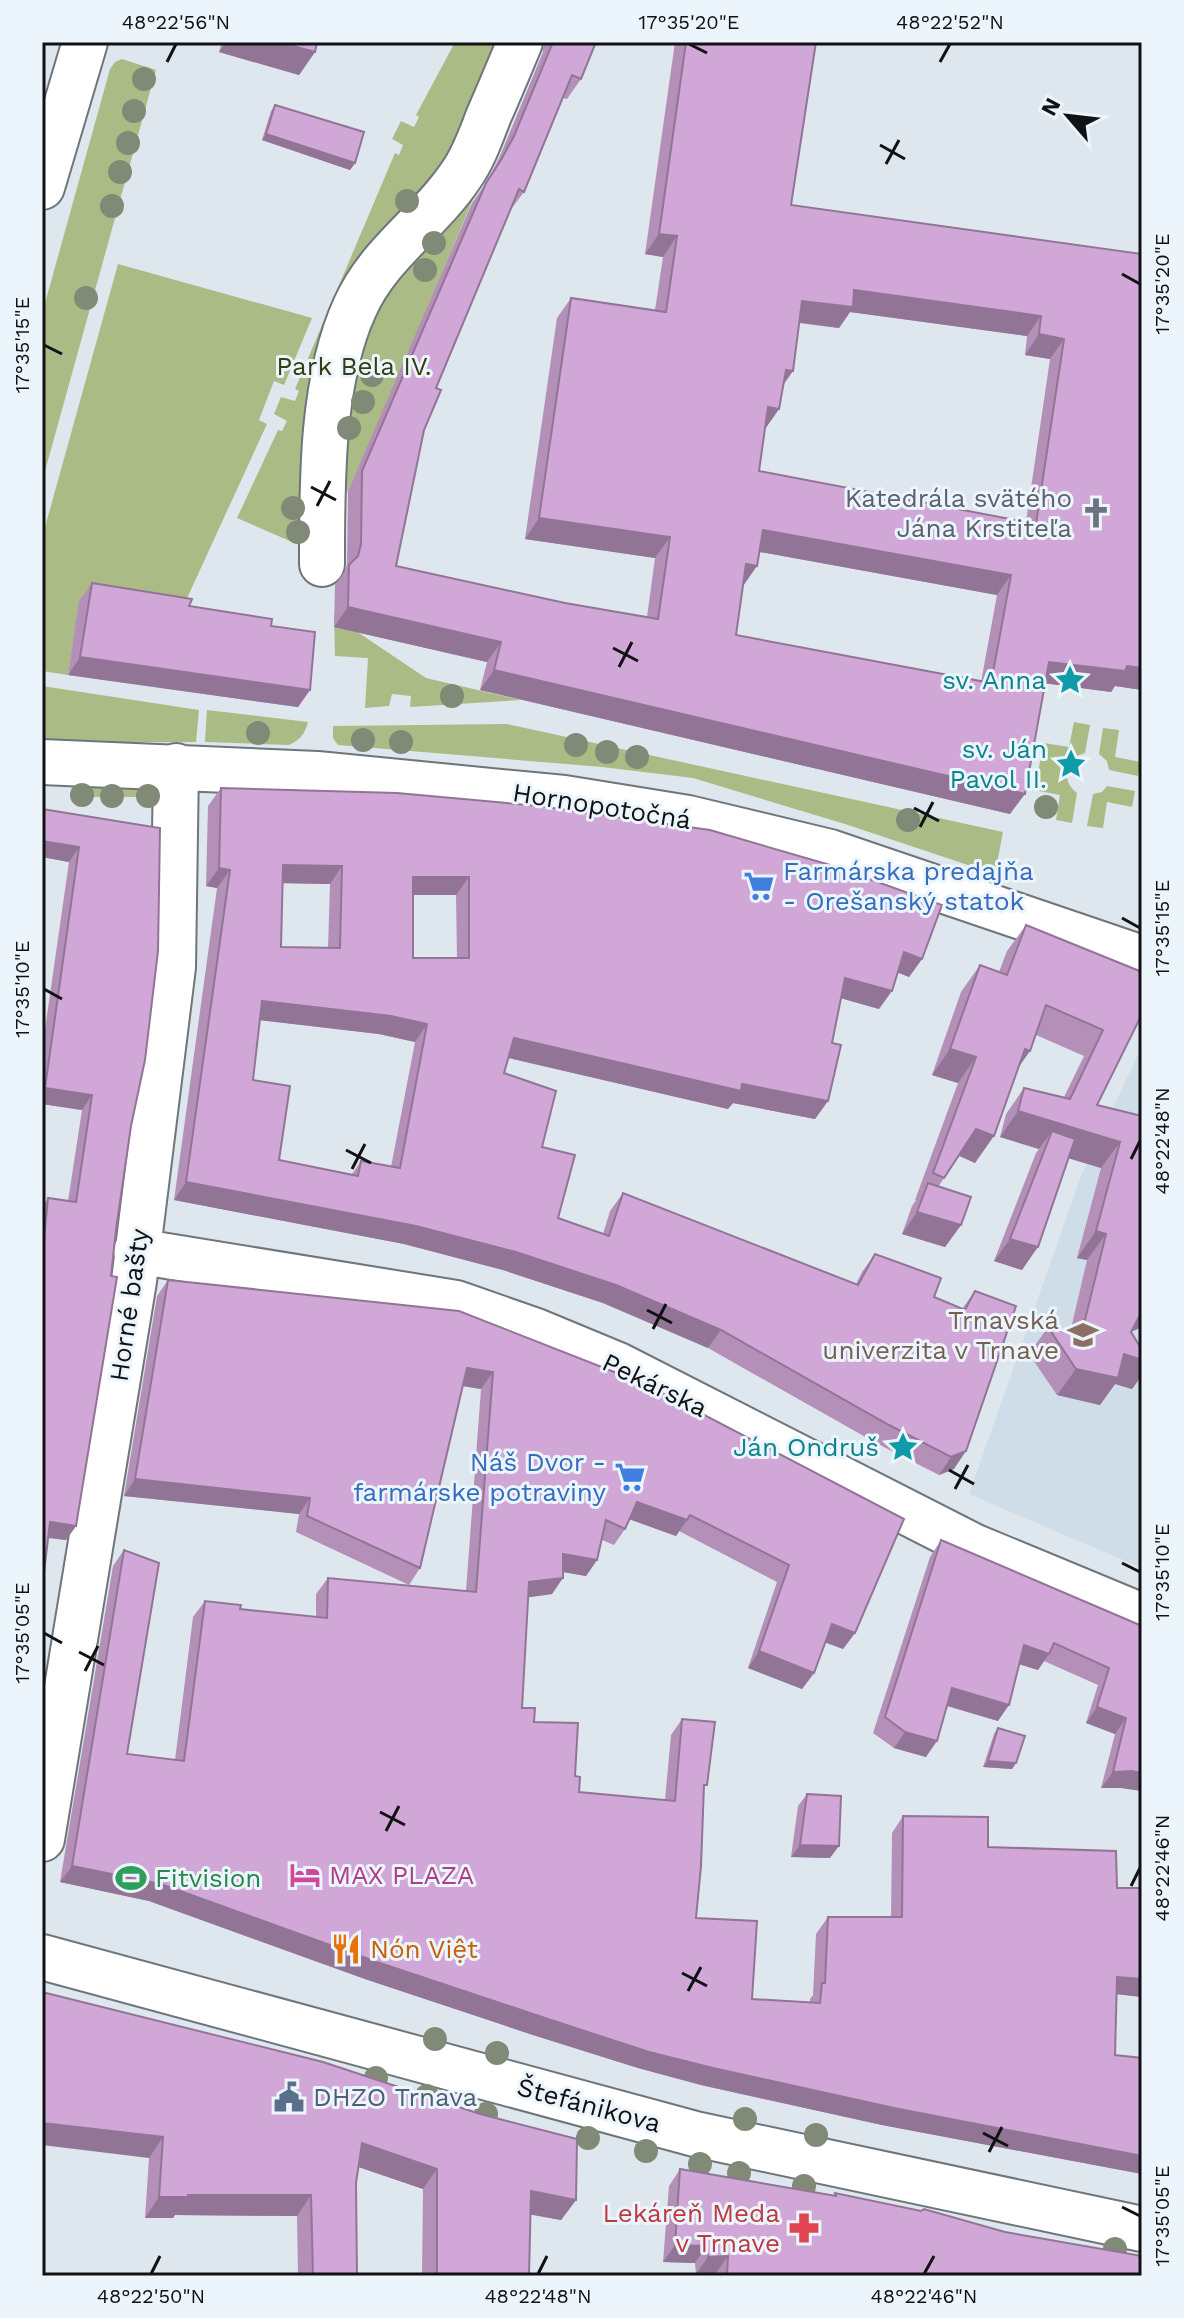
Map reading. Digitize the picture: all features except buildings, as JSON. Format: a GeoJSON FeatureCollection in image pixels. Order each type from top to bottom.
{"type":"FeatureCollection","features":[{"type":"Feature","properties":{"kind":"street"},"geometry":{"type":"LineString","coordinates":[[42,187],[85,42]]}},
{"type":"Feature","properties":{"kind":"street"},"geometry":{"type":"LineString","coordinates":[[322,564],[323,457],[336,373],[351,316],[383,261],[439,204],[462,174],[520,42]]}},
{"type":"Feature","properties":{"kind":"street","name":"Hornopotočná"},"geometry":{"type":"LineString","coordinates":[[42,762],[176,766],[436,784],[564,798],[688,818],[830,852],[1142,958]]}},
{"type":"Feature","properties":{"kind":"street","name":"Horné bašty"},"geometry":{"type":"LineString","coordinates":[[42,1839],[120,1371],[173,967],[176,766]]}},
{"type":"Feature","properties":{"kind":"street","name":"Pekárska"},"geometry":{"type":"LineString","coordinates":[[136,1251],[456,1303],[536,1331],[618,1365],[973,1546],[1142,1616]]}},
{"type":"Feature","properties":{"kind":"street","name":"Štefánikova"},"geometry":{"type":"LineString","coordinates":[[42,1957],[695,2134],[1142,2229]]}},
{"type":"Feature","properties":{"kind":"shaded area","name":"Trnavská univerzita v Trnave"},"geometry":{"type":"Polygon","coordinates":[[[1142,1046],[1142,1568],[969,1494],[1081,1176],[1142,1046]]]}},
{"type":"Feature","properties":{"kind":"green space","name":"Park Bela IV."},"geometry":{"type":"Polygon","coordinates":[[[455,42],[539,42],[338,513],[322,564],[299,564],[299,545],[237,518],[278,430],[282,431],[287,421],[274,414],[281,397],[295,401],[299,391],[295,389],[395,153],[399,155],[403,145],[392,139],[401,121],[414,127],[419,117],[416,115],[455,42]]]}},
{"type":"Feature","properties":{"kind":"green space"},"geometry":{"type":"Polygon","coordinates":[[[122,59],[156,70],[42,482],[42,314],[110,69],[122,59]]]}},
{"type":"Feature","properties":{"kind":"green space"},"geometry":{"type":"Polygon","coordinates":[[[118,264],[312,318],[284,385],[274,381],[259,420],[267,424],[183,607],[80,601],[68,675],[42,671],[42,538],[118,264]]]}},
{"type":"Feature","properties":{"kind":"green space"},"geometry":{"type":"Polygon","coordinates":[[[334,614],[360,624],[359,633],[426,678],[521,700],[410,707],[411,696],[392,694],[389,706],[365,708],[368,658],[335,656],[334,614]]]}},
{"type":"Feature","properties":{"kind":"green space"},"geometry":{"type":"Polygon","coordinates":[[[42,686],[199,710],[196,742],[42,743],[42,686]]]}},
{"type":"Feature","properties":{"kind":"green space"},"geometry":{"type":"Polygon","coordinates":[[[207,710],[308,722],[302,736],[289,745],[205,742],[207,710]]]}},
{"type":"Feature","properties":{"kind":"green space"},"geometry":{"type":"Polygon","coordinates":[[[1074,722],[1090,725],[1085,753],[1072,758],[1067,772],[1068,781],[1077,793],[1072,823],[1056,820],[1060,795],[1034,790],[1044,743],[1069,747],[1074,722]]]}},
{"type":"Feature","properties":{"kind":"green space"},"geometry":{"type":"Polygon","coordinates":[[[507,724],[1003,832],[995,874],[693,778],[602,767],[338,745],[333,738],[333,726],[507,724]]]}},
{"type":"Feature","properties":{"kind":"green space"},"geometry":{"type":"Polygon","coordinates":[[[1103,728],[1119,730],[1115,757],[1141,762],[1138,776],[1109,770],[1107,761],[1099,754],[1103,728]]]}},
{"type":"Feature","properties":{"kind":"green space"},"geometry":{"type":"Polygon","coordinates":[[[73,784],[145,787],[156,791],[161,797],[71,797],[73,784]]]}},
{"type":"Feature","properties":{"kind":"green space"},"geometry":{"type":"Polygon","coordinates":[[[1107,786],[1135,791],[1132,807],[1107,802],[1103,828],[1087,826],[1093,794],[1102,792],[1107,786]]]}},
{"type":"Feature","properties":{"kind":"place","name":"Katedrála svätého Jána Krstiteľa"},"geometry":{"type":"Point","coordinates":[1096,513]}},
{"type":"Feature","properties":{"kind":"place","name":"sv. Anna"},"geometry":{"type":"Point","coordinates":[1070,680]}},
{"type":"Feature","properties":{"kind":"place","name":"sv. Ján Pavol II."},"geometry":{"type":"Point","coordinates":[1071,764]}},
{"type":"Feature","properties":{"kind":"place","name":"Farmárska predajňa - Orešanský statok"},"geometry":{"type":"Point","coordinates":[759,886]}},
{"type":"Feature","properties":{"kind":"place","name":"Trnavská univerzita v Trnave"},"geometry":{"type":"Point","coordinates":[1083,1335]}},
{"type":"Feature","properties":{"kind":"place","name":"Ján Ondruš"},"geometry":{"type":"Point","coordinates":[903,1447]}},
{"type":"Feature","properties":{"kind":"place","name":"Náš Dvor - farmárske potraviny"},"geometry":{"type":"Point","coordinates":[630,1477]}},
{"type":"Feature","properties":{"kind":"place","name":"MAX PLAZA"},"geometry":{"type":"Point","coordinates":[305,1875]}},
{"type":"Feature","properties":{"kind":"place","name":"Fitvision"},"geometry":{"type":"Point","coordinates":[131,1878]}},
{"type":"Feature","properties":{"kind":"place","name":"Nón Việt"},"geometry":{"type":"Point","coordinates":[346,1949]}},
{"type":"Feature","properties":{"kind":"place","name":"DHZO Trnava"},"geometry":{"type":"Point","coordinates":[289,2097]}},
{"type":"Feature","properties":{"kind":"place","name":"Lekáreň Meda v Trnave"},"geometry":{"type":"Point","coordinates":[804,2228]}}]}
